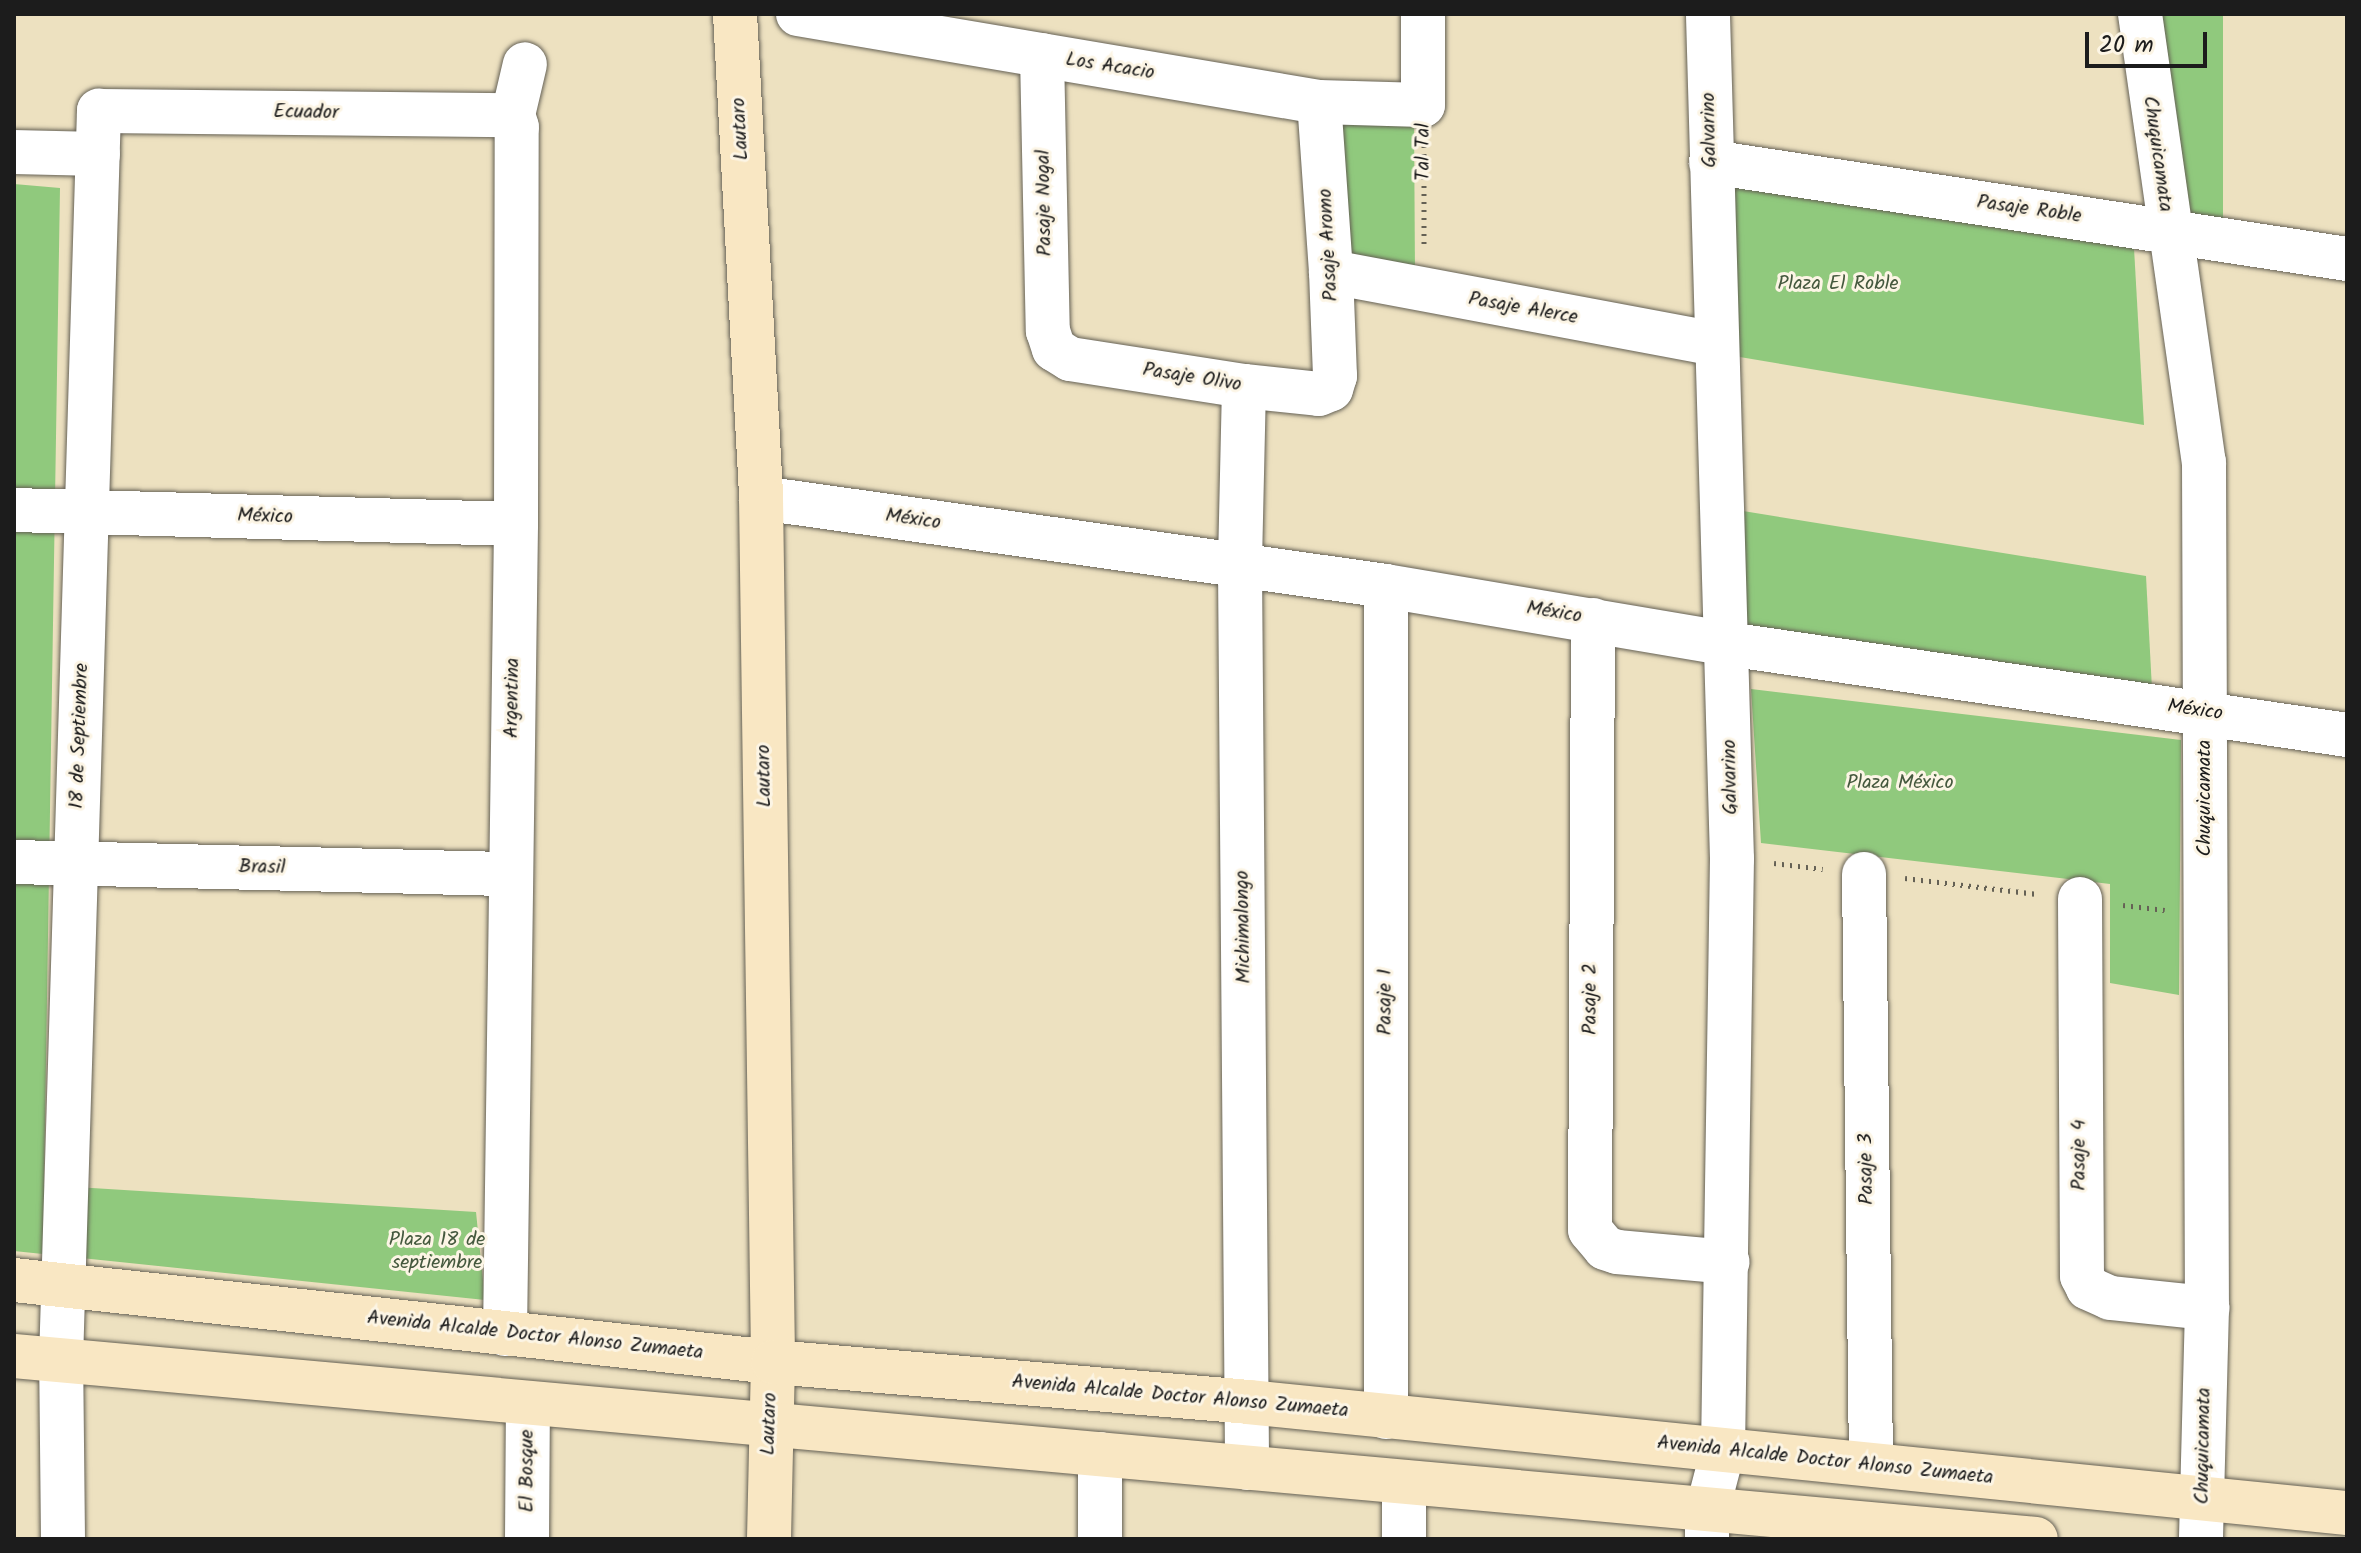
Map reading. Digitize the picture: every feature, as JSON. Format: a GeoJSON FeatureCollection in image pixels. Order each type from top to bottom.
{"type":"FeatureCollection","features":[{"type":"Feature","properties":{"kind":"street","name":"Lautaro"},"geometry":{"type":"LineString","coordinates":[[735,14],[761,498],[773,1362],[768,1424],[769,1539]]}},
{"type":"Feature","properties":{"kind":"street","name":"Los Acacio"},"geometry":{"type":"LineString","coordinates":[[798,14],[1319,102],[1423,105]]}},
{"type":"Feature","properties":{"kind":"street","name":"Tal Tal"},"geometry":{"type":"LineString","coordinates":[[1423,14],[1423,105]]}},
{"type":"Feature","properties":{"kind":"street","name":"Galvarino"},"geometry":{"type":"LineString","coordinates":[[1707,1525],[1723,1450],[1732,859],[1708,14]]}},
{"type":"Feature","properties":{"kind":"street","name":"Chuquicamata"},"geometry":{"type":"LineString","coordinates":[[2140,14],[2204,462],[2208,592],[2204,712],[2207,1308],[2202,1520]]}},
{"type":"Feature","properties":{"kind":"street","name":"Pasaje Nogal"},"geometry":{"type":"LineString","coordinates":[[1042,55],[1048,331],[1054,349]]}},
{"type":"Feature","properties":{"kind":"street","name":"Argentina"},"geometry":{"type":"LineString","coordinates":[[505,1334],[516,524],[517,127],[513,115],[525,64]]}},
{"type":"Feature","properties":{"kind":"street","name":"Pasaje Aromo"},"geometry":{"type":"LineString","coordinates":[[1319,102],[1331,272],[1331,389]]}},
{"type":"Feature","properties":{"kind":"street","name":"Ecuador"},"geometry":{"type":"LineString","coordinates":[[99,111],[513,115]]}},
{"type":"Feature","properties":{"kind":"street","name":"18 de Septiembre"},"geometry":{"type":"LineString","coordinates":[[63,1539],[61,1361],[99,111]]}},
{"type":"Feature","properties":{"kind":"street"},"geometry":{"type":"LineString","coordinates":[[14,152],[98,154]]}},
{"type":"Feature","properties":{"kind":"street","name":"Pasaje Roble"},"geometry":{"type":"LineString","coordinates":[[1711,162],[2347,259]]}},
{"type":"Feature","properties":{"kind":"street","name":"Pasaje Alerce"},"geometry":{"type":"LineString","coordinates":[[1331,272],[1716,344]]}},
{"type":"Feature","properties":{"kind":"street","name":"Pasaje Olivo"},"geometry":{"type":"LineString","coordinates":[[1054,349],[1070,359],[1244,386],[1319,394],[1331,389]]}},
{"type":"Feature","properties":{"kind":"street","name":"Michimalongo"},"geometry":{"type":"LineString","coordinates":[[1244,386],[1240,567],[1247,1468]]}},
{"type":"Feature","properties":{"kind":"street","name":"México"},"geometry":{"type":"LineString","coordinates":[[761,498],[1386,586],[1728,644],[2347,735]]}},
{"type":"Feature","properties":{"kind":"street","name":"México"},"geometry":{"type":"LineString","coordinates":[[14,510],[516,524]]}},
{"type":"Feature","properties":{"kind":"street","name":"Pasaje 1"},"geometry":{"type":"LineString","coordinates":[[1386,586],[1386,1417]]}},
{"type":"Feature","properties":{"kind":"street","name":"Pasaje 2"},"geometry":{"type":"LineString","coordinates":[[1593,620],[1590,1230],[1596,1241],[1617,1252],[1728,1262]]}},
{"type":"Feature","properties":{"kind":"street","name":"Brasil"},"geometry":{"type":"LineString","coordinates":[[14,862],[510,874]]}},
{"type":"Feature","properties":{"kind":"street","name":"Pasaje 3"},"geometry":{"type":"LineString","coordinates":[[1864,874],[1871,1464]]}},
{"type":"Feature","properties":{"kind":"street","name":"Pasaje 4"},"geometry":{"type":"LineString","coordinates":[[2080,899],[2082,1276],[2088,1288],[2110,1298],[2207,1308]]}},
{"type":"Feature","properties":{"kind":"street","name":"Avenida Alcalde Doctor Alonso Zumaeta"},"geometry":{"type":"LineString","coordinates":[[14,1280],[773,1362],[1248,1402],[1871,1464],[2202,1520],[2347,1513]]}},
{"type":"Feature","properties":{"kind":"street"},"geometry":{"type":"LineString","coordinates":[[14,1356],[1404,1482],[1707,1525],[2026,1539]]}},
{"type":"Feature","properties":{"kind":"street","name":"El Bosque"},"geometry":{"type":"LineString","coordinates":[[527,1539],[528,1403]]}},
{"type":"Feature","properties":{"kind":"street"},"geometry":{"type":"LineString","coordinates":[[1100,1454],[1100,1539]]}},
{"type":"Feature","properties":{"kind":"street"},"geometry":{"type":"LineString","coordinates":[[1404,1482],[1404,1539]]}},
{"type":"Feature","properties":{"kind":"path","name":"Tal Tal"},"geometry":{"type":"LineString","coordinates":[[1423,105],[1425,291]]}},
{"type":"Feature","properties":{"kind":"path"},"geometry":{"type":"LineString","coordinates":[[1732,859],[2206,915]]}},
{"type":"Feature","properties":{"kind":"green space"},"geometry":{"type":"Polygon","coordinates":[[[2157,14],[2223,14],[2223,235],[2170,227],[2157,14]]]}},
{"type":"Feature","properties":{"kind":"green space"},"geometry":{"type":"Polygon","coordinates":[[[1328,109],[1414,116],[1415,274],[1338,257],[1328,109]]]}},
{"type":"Feature","properties":{"kind":"green space","name":"Plaza El Roble"},"geometry":{"type":"Polygon","coordinates":[[[1717,174],[2134,248],[2144,425],[1716,353],[1717,174]]]}},
{"type":"Feature","properties":{"kind":"green space","name":"Plaza 18 de septiembre"},"geometry":{"type":"Polygon","coordinates":[[[14,184],[60,188],[44,1185],[476,1212],[485,1300],[14,1251],[14,184]]]}},
{"type":"Feature","properties":{"kind":"green space"},"geometry":{"type":"Polygon","coordinates":[[[1743,511],[2146,576],[2153,708],[1744,654],[1743,511]]]}},
{"type":"Feature","properties":{"kind":"green space","name":"Plaza México"},"geometry":{"type":"Polygon","coordinates":[[[1751,689],[2181,740],[2179,995],[2110,983],[2110,884],[1761,843],[1751,689]]]}}]}
